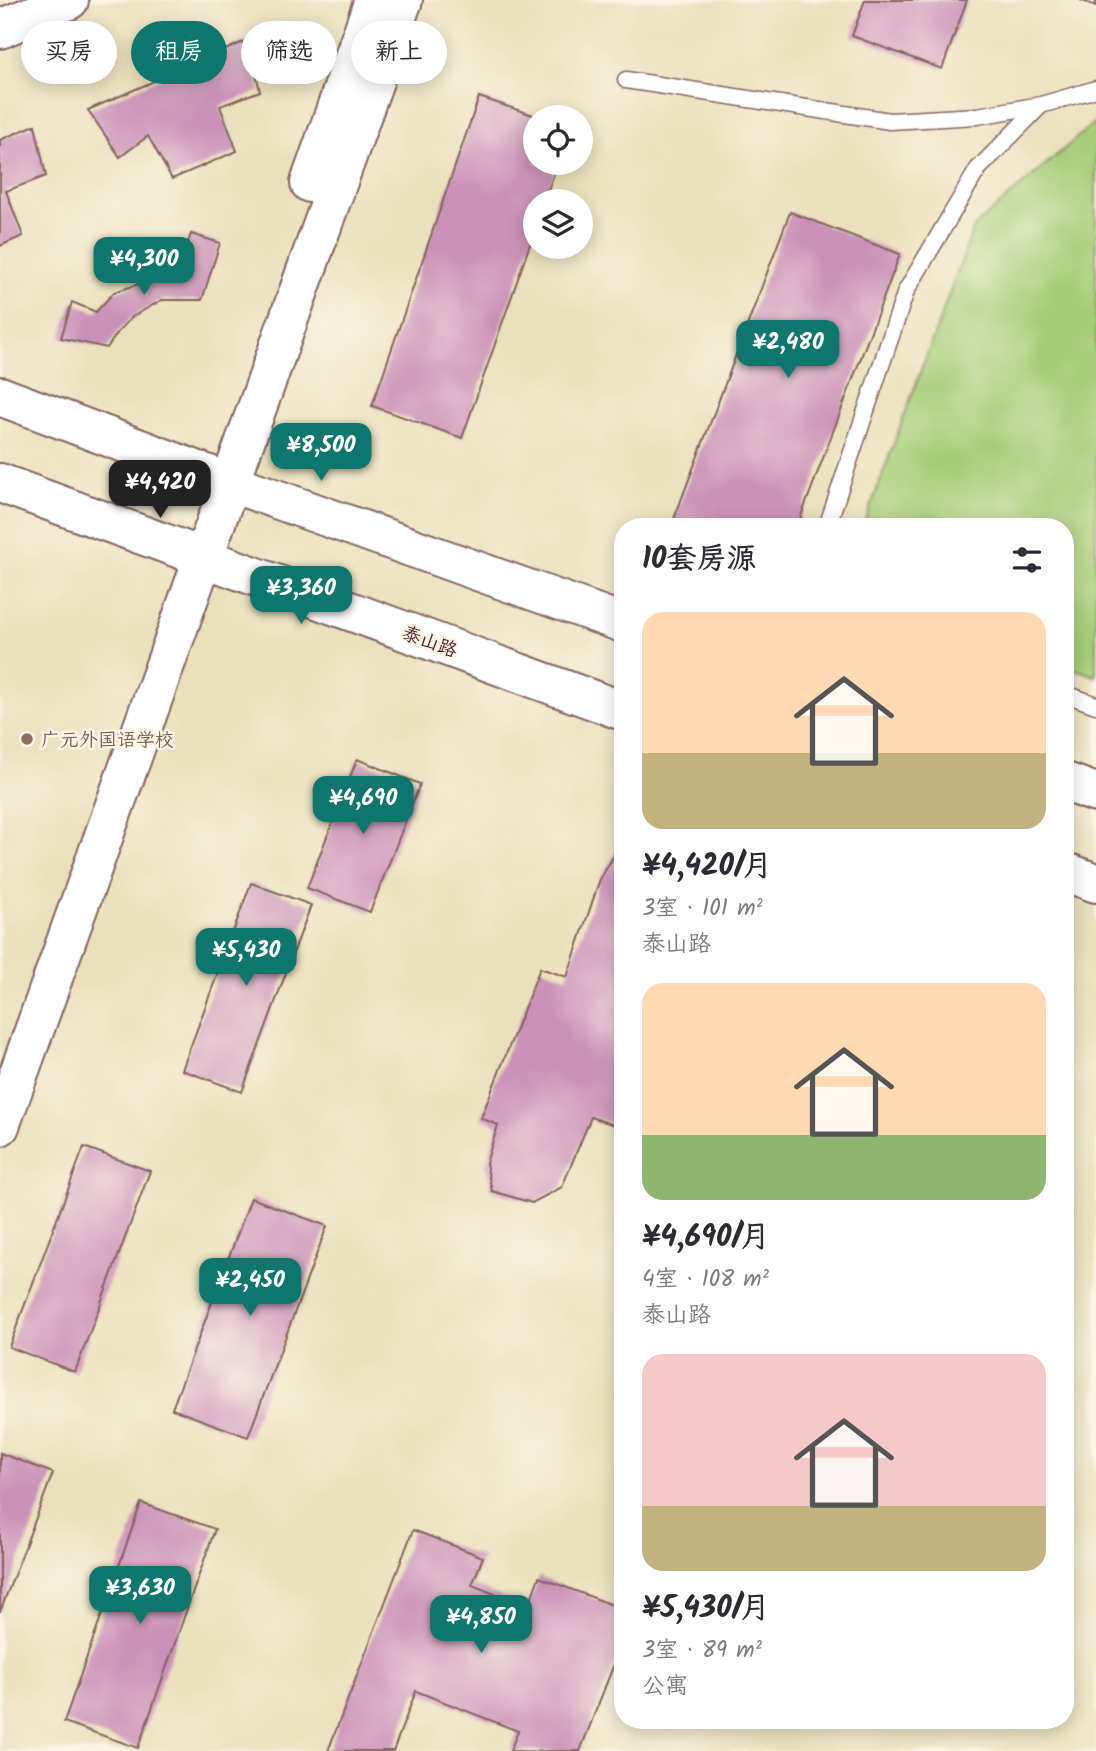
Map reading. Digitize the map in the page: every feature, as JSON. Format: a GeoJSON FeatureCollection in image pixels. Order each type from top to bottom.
{"type":"FeatureCollection","features":[{"type":"Feature","properties":{"kind":"street"},"geometry":{"type":"LineString","coordinates":[[0,29],[69,0]]}},
{"type":"Feature","properties":{"kind":"street"},"geometry":{"type":"LineString","coordinates":[[221,479],[374,0]]}},
{"type":"Feature","properties":{"kind":"street"},"geometry":{"type":"LineString","coordinates":[[0,1058],[403,0]]}},
{"type":"Feature","properties":{"kind":"street"},"geometry":{"type":"LineString","coordinates":[[0,396],[221,479],[614,620]]}},
{"type":"Feature","properties":{"kind":"street","name":"泰山路"},"geometry":{"type":"LineString","coordinates":[[0,483],[614,708]]}},
{"type":"Feature","properties":{"kind":"street"},"geometry":{"type":"LineString","coordinates":[[0,1126],[192,554]]}},
{"type":"Feature","properties":{"kind":"street"},"geometry":{"type":"LineString","coordinates":[[1074,785],[1096,793]]}},
{"type":"Feature","properties":{"kind":"street"},"geometry":{"type":"LineString","coordinates":[[1074,875],[1096,883]]}},
{"type":"Feature","properties":{"kind":"lane"},"geometry":{"type":"LineString","coordinates":[[625,80],[890,121],[977,116],[1041,105],[1096,89]]}},
{"type":"Feature","properties":{"kind":"lane"},"geometry":{"type":"LineString","coordinates":[[830,518],[906,291],[978,169],[1041,105]]}},
{"type":"Feature","properties":{"kind":"lane"},"geometry":{"type":"LineString","coordinates":[[1074,697],[1096,705]]}},
{"type":"Feature","properties":{"kind":"green space"},"geometry":{"type":"Polygon","coordinates":[[[1096,121],[1096,676],[1074,669],[1074,518],[866,518],[974,227],[1096,121]]]}},
{"type":"Feature","properties":{"kind":"building"},"geometry":{"type":"Polygon","coordinates":[[[865,0],[967,0],[942,69],[852,36],[865,0]]]}},
{"type":"Feature","properties":{"kind":"building"},"geometry":{"type":"Polygon","coordinates":[[[1080,0],[1096,0],[1096,6],[1080,0]]]}},
{"type":"Feature","properties":{"kind":"building"},"geometry":{"type":"Polygon","coordinates":[[[241,43],[241,84],[258,84],[260,91],[220,106],[237,151],[172,179],[148,136],[120,157],[88,110],[147,84],[227,84],[227,49],[241,43]]]}},
{"type":"Feature","properties":{"kind":"building"},"geometry":{"type":"Polygon","coordinates":[[[479,97],[523,112],[523,175],[554,175],[548,189],[523,189],[525,259],[462,438],[372,406],[479,97]]]}},
{"type":"Feature","properties":{"kind":"building"},"geometry":{"type":"Polygon","coordinates":[[[35,125],[46,176],[6,191],[23,236],[0,246],[0,140],[35,125]]]}},
{"type":"Feature","properties":{"kind":"building"},"geometry":{"type":"Polygon","coordinates":[[[790,212],[900,254],[800,518],[674,518],[790,212]]]}},
{"type":"Feature","properties":{"kind":"building"},"geometry":{"type":"Polygon","coordinates":[[[191,234],[220,243],[202,300],[162,300],[132,317],[107,348],[61,338],[72,302],[96,312],[114,292],[177,272],[191,234]]]}},
{"type":"Feature","properties":{"kind":"building"},"geometry":{"type":"Polygon","coordinates":[[[357,759],[420,784],[370,912],[307,888],[357,759]]]}},
{"type":"Feature","properties":{"kind":"building"},"geometry":{"type":"Polygon","coordinates":[[[614,855],[614,1125],[591,1117],[562,1187],[532,1203],[492,1191],[486,1163],[498,1125],[481,1118],[540,968],[567,977],[600,879],[614,855]]]}},
{"type":"Feature","properties":{"kind":"building"},"geometry":{"type":"Polygon","coordinates":[[[251,883],[311,905],[242,1092],[182,1070],[251,883]]]}},
{"type":"Feature","properties":{"kind":"building"},"geometry":{"type":"Polygon","coordinates":[[[84,1147],[150,1171],[75,1372],[9,1347],[84,1147]]]}},
{"type":"Feature","properties":{"kind":"building"},"geometry":{"type":"Polygon","coordinates":[[[251,1198],[327,1226],[248,1437],[172,1409],[251,1198]]]}},
{"type":"Feature","properties":{"kind":"building"},"geometry":{"type":"Polygon","coordinates":[[[0,1453],[53,1473],[0,1612],[0,1453]]]}},
{"type":"Feature","properties":{"kind":"building"},"geometry":{"type":"Polygon","coordinates":[[[141,1503],[215,1529],[138,1748],[64,1722],[141,1503]]]}},
{"type":"Feature","properties":{"kind":"building"},"geometry":{"type":"Polygon","coordinates":[[[413,1530],[483,1557],[472,1585],[528,1607],[539,1577],[614,1606],[614,1664],[580,1751],[510,1751],[518,1731],[416,1691],[393,1751],[328,1751],[413,1530]]]}},
{"type":"Feature","properties":{"kind":"place","name":"广元外国语学校"},"geometry":{"type":"Point","coordinates":[27,739]}}]}
